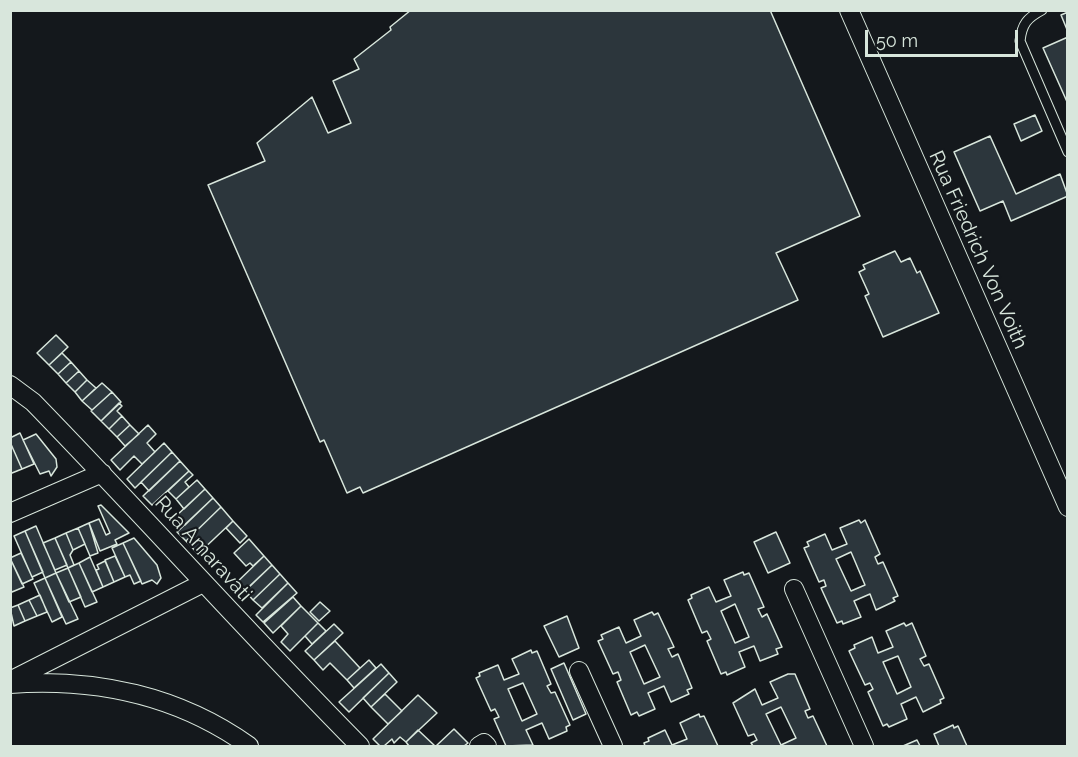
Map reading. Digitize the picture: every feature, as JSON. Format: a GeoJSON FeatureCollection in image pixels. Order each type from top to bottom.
{"type":"FeatureCollection","features":[{"type":"Feature","properties":{"kind":"street","name":"Rua Friedrich Von Voith"},"geometry":{"type":"LineString","coordinates":[[849,10],[1068,507]]}},
{"type":"Feature","properties":{"kind":"street","name":"Rua Amaravati"},"geometry":{"type":"LineString","coordinates":[[10,385],[33,402],[102,473],[247,632],[360,747]]}},
{"type":"Feature","properties":{"kind":"street"},"geometry":{"type":"LineString","coordinates":[[10,513],[102,473]]}},
{"type":"Feature","properties":{"kind":"street"},"geometry":{"type":"LineString","coordinates":[[10,682],[203,583]]}},
{"type":"Feature","properties":{"kind":"street"},"geometry":{"type":"LineString","coordinates":[[794,589],[864,747]]}},
{"type":"Feature","properties":{"kind":"street"},"geometry":{"type":"LineString","coordinates":[[579,671],[613,747]]}},
{"type":"Feature","properties":{"kind":"street"},"geometry":{"type":"LineString","coordinates":[[10,682],[48,681],[137,693],[200,716],[249,747]]}},
{"type":"Feature","properties":{"kind":"street"},"geometry":{"type":"LineString","coordinates":[[479,747],[484,743],[487,747]]}},
{"type":"Feature","properties":{"kind":"lane"},"geometry":{"type":"LineString","coordinates":[[1042,10],[1029,18],[1021,27],[1020,41],[1068,152]]}},
{"type":"Feature","properties":{"kind":"building"},"geometry":{"type":"Polygon","coordinates":[[[411,10],[770,10],[860,216],[776,253],[798,300],[363,493],[360,487],[347,493],[324,440],[320,442],[208,185],[265,161],[257,143],[312,97],[328,133],[351,123],[333,81],[359,69],[354,59],[391,30],[390,27],[411,10]]]}},
{"type":"Feature","properties":{"kind":"building"},"geometry":{"type":"Polygon","coordinates":[[[1068,12],[1068,32],[1061,15],[1068,12]]]}},
{"type":"Feature","properties":{"kind":"building"},"geometry":{"type":"Polygon","coordinates":[[[1068,37],[1068,104],[1043,48],[1068,37]]]}},
{"type":"Feature","properties":{"kind":"building"},"geometry":{"type":"Polygon","coordinates":[[[1035,115],[1042,131],[1021,141],[1014,124],[1035,115]]]}},
{"type":"Feature","properties":{"kind":"building"},"geometry":{"type":"Polygon","coordinates":[[[990,136],[1016,194],[1060,174],[1068,196],[1011,221],[1003,201],[980,211],[954,152],[990,136]]]}},
{"type":"Feature","properties":{"kind":"building"},"geometry":{"type":"Polygon","coordinates":[[[895,251],[901,262],[910,258],[917,273],[920,271],[939,313],[883,337],[865,296],[869,294],[859,272],[865,269],[863,265],[895,251]]]}},
{"type":"Feature","properties":{"kind":"building"},"geometry":{"type":"Polygon","coordinates":[[[56,335],[68,347],[49,365],[37,353],[56,335]]]}},
{"type":"Feature","properties":{"kind":"building"},"geometry":{"type":"Polygon","coordinates":[[[62,353],[71,362],[58,374],[49,365],[62,353]]]}},
{"type":"Feature","properties":{"kind":"building"},"geometry":{"type":"Polygon","coordinates":[[[71,362],[79,371],[66,383],[58,374],[71,362]]]}},
{"type":"Feature","properties":{"kind":"building"},"geometry":{"type":"Polygon","coordinates":[[[79,371],[87,380],[75,392],[66,383],[79,371]]]}},
{"type":"Feature","properties":{"kind":"building"},"geometry":{"type":"Polygon","coordinates":[[[87,380],[96,388],[82,401],[75,392],[87,380]]]}},
{"type":"Feature","properties":{"kind":"building"},"geometry":{"type":"Polygon","coordinates":[[[102,383],[112,392],[92,410],[82,401],[102,383]]]}},
{"type":"Feature","properties":{"kind":"building"},"geometry":{"type":"Polygon","coordinates":[[[112,392],[121,402],[101,421],[91,411],[112,392]]]}},
{"type":"Feature","properties":{"kind":"building"},"geometry":{"type":"Polygon","coordinates":[[[119,403],[122,406],[117,411],[122,416],[109,429],[101,421],[119,403]]]}},
{"type":"Feature","properties":{"kind":"building"},"geometry":{"type":"Polygon","coordinates":[[[122,416],[130,425],[117,437],[109,429],[122,416]]]}},
{"type":"Feature","properties":{"kind":"building"},"geometry":{"type":"Polygon","coordinates":[[[130,425],[139,434],[125,446],[117,437],[130,425]]]}},
{"type":"Feature","properties":{"kind":"building"},"geometry":{"type":"Polygon","coordinates":[[[148,425],[156,434],[147,443],[155,452],[142,464],[134,456],[120,470],[111,460],[148,425]]]}},
{"type":"Feature","properties":{"kind":"building"},"geometry":{"type":"Polygon","coordinates":[[[20,433],[34,464],[22,469],[10,442],[10,438],[20,433]]]}},
{"type":"Feature","properties":{"kind":"building"},"geometry":{"type":"Polygon","coordinates":[[[36,434],[56,459],[57,467],[51,476],[49,471],[40,474],[23,440],[36,434]]]}},
{"type":"Feature","properties":{"kind":"building"},"geometry":{"type":"Polygon","coordinates":[[[10,442],[22,469],[12,473],[10,471],[10,442]]]}},
{"type":"Feature","properties":{"kind":"building"},"geometry":{"type":"Polygon","coordinates":[[[164,443],[172,452],[135,488],[127,479],[164,443]]]}},
{"type":"Feature","properties":{"kind":"building"},"geometry":{"type":"Polygon","coordinates":[[[172,452],[180,461],[149,491],[141,482],[172,452]]]}},
{"type":"Feature","properties":{"kind":"building"},"geometry":{"type":"Polygon","coordinates":[[[180,461],[189,471],[152,505],[143,496],[180,461]]]}},
{"type":"Feature","properties":{"kind":"building"},"geometry":{"type":"Polygon","coordinates":[[[189,471],[193,475],[185,482],[189,487],[176,499],[168,491],[189,471]]]}},
{"type":"Feature","properties":{"kind":"building"},"geometry":{"type":"Polygon","coordinates":[[[197,480],[205,489],[184,509],[176,499],[197,480]]]}},
{"type":"Feature","properties":{"kind":"building"},"geometry":{"type":"Polygon","coordinates":[[[205,489],[213,498],[185,525],[176,516],[205,489]]]}},
{"type":"Feature","properties":{"kind":"building"},"geometry":{"type":"Polygon","coordinates":[[[213,498],[221,507],[186,541],[177,532],[213,498]]]}},
{"type":"Feature","properties":{"kind":"building"},"geometry":{"type":"Polygon","coordinates":[[[101,505],[129,533],[115,540],[117,544],[100,551],[89,523],[99,519],[106,535],[110,533],[98,506],[101,505]]]}},
{"type":"Feature","properties":{"kind":"building"},"geometry":{"type":"Polygon","coordinates":[[[221,507],[233,521],[198,554],[186,541],[221,507]]]}},
{"type":"Feature","properties":{"kind":"building"},"geometry":{"type":"Polygon","coordinates":[[[859,520],[861,523],[865,520],[880,554],[875,557],[878,564],[883,562],[898,596],[893,598],[895,601],[876,610],[870,594],[854,601],[861,617],[843,624],[842,621],[837,623],[821,588],[826,586],[824,580],[819,582],[804,548],[809,546],[807,542],[825,534],[832,550],[847,544],[840,528],[859,520]],[[851,552],[836,559],[851,591],[865,585],[851,552]]]}},
{"type":"Feature","properties":{"kind":"building"},"geometry":{"type":"Polygon","coordinates":[[[233,521],[247,536],[240,543],[226,528],[233,521]]]}},
{"type":"Feature","properties":{"kind":"building"},"geometry":{"type":"Polygon","coordinates":[[[89,523],[98,553],[90,556],[78,528],[89,523]]]}},
{"type":"Feature","properties":{"kind":"building"},"geometry":{"type":"Polygon","coordinates":[[[36,526],[56,573],[45,578],[25,531],[36,526]]]}},
{"type":"Feature","properties":{"kind":"building"},"geometry":{"type":"Polygon","coordinates":[[[78,528],[85,544],[73,550],[66,533],[78,528]]]}},
{"type":"Feature","properties":{"kind":"building"},"geometry":{"type":"Polygon","coordinates":[[[25,531],[43,572],[32,577],[14,536],[25,531]]]}},
{"type":"Feature","properties":{"kind":"building"},"geometry":{"type":"Polygon","coordinates":[[[776,532],[790,563],[768,573],[754,542],[776,532]]]}},
{"type":"Feature","properties":{"kind":"building"},"geometry":{"type":"Polygon","coordinates":[[[66,533],[73,550],[70,555],[74,565],[68,568],[55,538],[66,533]]]}},
{"type":"Feature","properties":{"kind":"building"},"geometry":{"type":"Polygon","coordinates":[[[55,538],[67,565],[55,570],[43,543],[55,538]]]}},
{"type":"Feature","properties":{"kind":"building"},"geometry":{"type":"Polygon","coordinates":[[[134,538],[157,565],[161,578],[157,584],[152,580],[142,584],[123,543],[134,538]]]}},
{"type":"Feature","properties":{"kind":"building"},"geometry":{"type":"Polygon","coordinates":[[[249,539],[264,556],[253,566],[250,563],[246,566],[234,553],[249,539]]]}},
{"type":"Feature","properties":{"kind":"building"},"geometry":{"type":"Polygon","coordinates":[[[123,543],[141,581],[134,584],[130,575],[125,577],[112,548],[123,543]]]}},
{"type":"Feature","properties":{"kind":"building"},"geometry":{"type":"Polygon","coordinates":[[[21,553],[33,579],[22,584],[10,558],[21,553]]]}},
{"type":"Feature","properties":{"kind":"building"},"geometry":{"type":"Polygon","coordinates":[[[115,556],[125,577],[114,582],[105,560],[115,556]]]}},
{"type":"Feature","properties":{"kind":"building"},"geometry":{"type":"Polygon","coordinates":[[[264,556],[272,565],[239,596],[231,588],[264,556]]]}},
{"type":"Feature","properties":{"kind":"building"},"geometry":{"type":"Polygon","coordinates":[[[90,557],[103,587],[92,592],[79,563],[90,557]]]}},
{"type":"Feature","properties":{"kind":"building"},"geometry":{"type":"Polygon","coordinates":[[[10,558],[24,587],[12,592],[10,588],[10,558]]]}},
{"type":"Feature","properties":{"kind":"building"},"geometry":{"type":"Polygon","coordinates":[[[105,561],[114,582],[103,587],[96,570],[99,569],[97,565],[105,561]]]}},
{"type":"Feature","properties":{"kind":"building"},"geometry":{"type":"Polygon","coordinates":[[[79,563],[97,602],[85,607],[68,568],[79,563]]]}},
{"type":"Feature","properties":{"kind":"building"},"geometry":{"type":"Polygon","coordinates":[[[272,565],[280,574],[253,600],[245,591],[272,565]]]}},
{"type":"Feature","properties":{"kind":"building"},"geometry":{"type":"Polygon","coordinates":[[[68,568],[81,597],[69,602],[56,573],[68,568]]]}},
{"type":"Feature","properties":{"kind":"building"},"geometry":{"type":"Polygon","coordinates":[[[743,572],[744,575],[749,573],[764,607],[758,609],[762,617],[767,614],[782,647],[776,649],[778,654],[760,661],[754,646],[739,652],[745,667],[727,675],[726,672],[721,674],[707,641],[711,639],[707,631],[702,633],[688,600],[692,598],[691,595],[709,587],[716,602],[731,596],[724,580],[743,572]],[[735,604],[721,611],[735,643],[749,637],[735,604]]]}},
{"type":"Feature","properties":{"kind":"building"},"geometry":{"type":"Polygon","coordinates":[[[56,573],[78,619],[66,624],[45,578],[56,573]]]}},
{"type":"Feature","properties":{"kind":"building"},"geometry":{"type":"Polygon","coordinates":[[[280,574],[288,583],[262,608],[253,600],[280,574]]]}},
{"type":"Feature","properties":{"kind":"building"},"geometry":{"type":"Polygon","coordinates":[[[45,578],[62,617],[52,622],[34,583],[45,578]]]}},
{"type":"Feature","properties":{"kind":"building"},"geometry":{"type":"Polygon","coordinates":[[[288,583],[297,593],[263,622],[256,615],[288,583]]]}},
{"type":"Feature","properties":{"kind":"building"},"geometry":{"type":"Polygon","coordinates":[[[40,595],[47,612],[37,616],[29,600],[40,595]]]}},
{"type":"Feature","properties":{"kind":"building"},"geometry":{"type":"Polygon","coordinates":[[[293,597],[301,606],[273,633],[264,623],[293,597]]]}},
{"type":"Feature","properties":{"kind":"building"},"geometry":{"type":"Polygon","coordinates":[[[29,600],[37,616],[25,621],[18,605],[29,600]]]}},
{"type":"Feature","properties":{"kind":"building"},"geometry":{"type":"Polygon","coordinates":[[[320,602],[330,611],[319,621],[310,612],[320,602]]]}},
{"type":"Feature","properties":{"kind":"building"},"geometry":{"type":"Polygon","coordinates":[[[18,605],[25,621],[14,626],[10,608],[18,605]]]}},
{"type":"Feature","properties":{"kind":"building"},"geometry":{"type":"Polygon","coordinates":[[[301,606],[318,623],[290,651],[281,642],[288,634],[281,626],[301,606]]]}},
{"type":"Feature","properties":{"kind":"building"},"geometry":{"type":"Polygon","coordinates":[[[652,612],[654,615],[658,613],[674,647],[668,649],[672,657],[678,654],[692,688],[687,690],[689,694],[671,702],[664,686],[648,693],[655,709],[639,716],[637,712],[631,715],[617,682],[621,680],[618,672],[613,674],[598,641],[603,639],[601,635],[619,627],[626,643],[641,636],[634,620],[652,612]],[[645,645],[630,652],[644,684],[660,677],[645,645]]]}},
{"type":"Feature","properties":{"kind":"building"},"geometry":{"type":"Polygon","coordinates":[[[567,616],[579,648],[559,657],[544,626],[567,616]]]}},
{"type":"Feature","properties":{"kind":"building"},"geometry":{"type":"Polygon","coordinates":[[[318,623],[326,631],[312,644],[305,636],[318,623]]]}},
{"type":"Feature","properties":{"kind":"building"},"geometry":{"type":"Polygon","coordinates":[[[904,623],[906,626],[912,623],[926,656],[920,659],[924,666],[929,664],[944,698],[940,700],[941,703],[923,712],[916,697],[901,704],[907,719],[889,727],[887,724],[883,726],[868,692],[873,689],[870,683],[865,685],[849,651],[855,648],[854,645],[872,637],[878,653],[893,647],[886,631],[904,623]],[[898,656],[883,662],[897,694],[911,687],[898,656]]]}},
{"type":"Feature","properties":{"kind":"building"},"geometry":{"type":"Polygon","coordinates":[[[334,624],[343,633],[314,660],[305,651],[334,624]]]}},
{"type":"Feature","properties":{"kind":"building"},"geometry":{"type":"Polygon","coordinates":[[[335,641],[360,668],[347,680],[330,663],[323,670],[314,660],[335,641]]]}},
{"type":"Feature","properties":{"kind":"building"},"geometry":{"type":"Polygon","coordinates":[[[531,650],[532,653],[537,651],[551,684],[547,686],[551,693],[555,692],[570,725],[566,727],[567,731],[549,739],[542,723],[526,730],[533,745],[506,746],[494,719],[499,717],[495,709],[491,711],[476,678],[480,676],[479,673],[498,665],[504,680],[519,674],[512,659],[531,650]],[[523,683],[508,689],[522,721],[537,714],[523,683]]]}},
{"type":"Feature","properties":{"kind":"building"},"geometry":{"type":"Polygon","coordinates":[[[369,660],[376,668],[354,688],[347,680],[369,660]]]}},
{"type":"Feature","properties":{"kind":"building"},"geometry":{"type":"Polygon","coordinates":[[[564,663],[586,714],[573,720],[551,669],[564,663]]]}},
{"type":"Feature","properties":{"kind":"building"},"geometry":{"type":"Polygon","coordinates":[[[381,664],[389,673],[349,712],[339,702],[381,664]]]}},
{"type":"Feature","properties":{"kind":"building"},"geometry":{"type":"Polygon","coordinates":[[[389,673],[397,682],[371,707],[363,698],[389,673]]]}},
{"type":"Feature","properties":{"kind":"building"},"geometry":{"type":"Polygon","coordinates":[[[788,674],[795,674],[810,709],[805,711],[808,718],[813,716],[827,746],[753,746],[751,743],[757,740],[754,734],[748,736],[733,703],[755,689],[762,705],[778,698],[770,682],[788,674]],[[781,707],[766,714],[781,745],[796,738],[781,707]]]}},
{"type":"Feature","properties":{"kind":"building"},"geometry":{"type":"Polygon","coordinates":[[[385,694],[402,711],[388,724],[371,707],[385,694]]]}},
{"type":"Feature","properties":{"kind":"building"},"geometry":{"type":"Polygon","coordinates":[[[418,695],[437,713],[406,742],[400,737],[394,743],[392,739],[384,746],[380,746],[373,739],[418,695]]]}},
{"type":"Feature","properties":{"kind":"building"},"geometry":{"type":"Polygon","coordinates":[[[699,714],[700,717],[704,716],[718,746],[645,746],[644,743],[649,741],[648,738],[665,730],[672,745],[687,739],[680,723],[699,714]]]}},
{"type":"Feature","properties":{"kind":"building"},"geometry":{"type":"Polygon","coordinates":[[[953,725],[954,728],[958,726],[967,746],[939,746],[934,734],[953,725]]]}},
{"type":"Feature","properties":{"kind":"building"},"geometry":{"type":"Polygon","coordinates":[[[454,729],[468,743],[464,746],[436,746],[454,729]]]}},
{"type":"Feature","properties":{"kind":"building"},"geometry":{"type":"Polygon","coordinates":[[[418,730],[435,746],[409,746],[406,742],[418,730]]]}},
{"type":"Feature","properties":{"kind":"building"},"geometry":{"type":"Polygon","coordinates":[[[917,740],[920,746],[903,746],[917,740]]]}}]}
